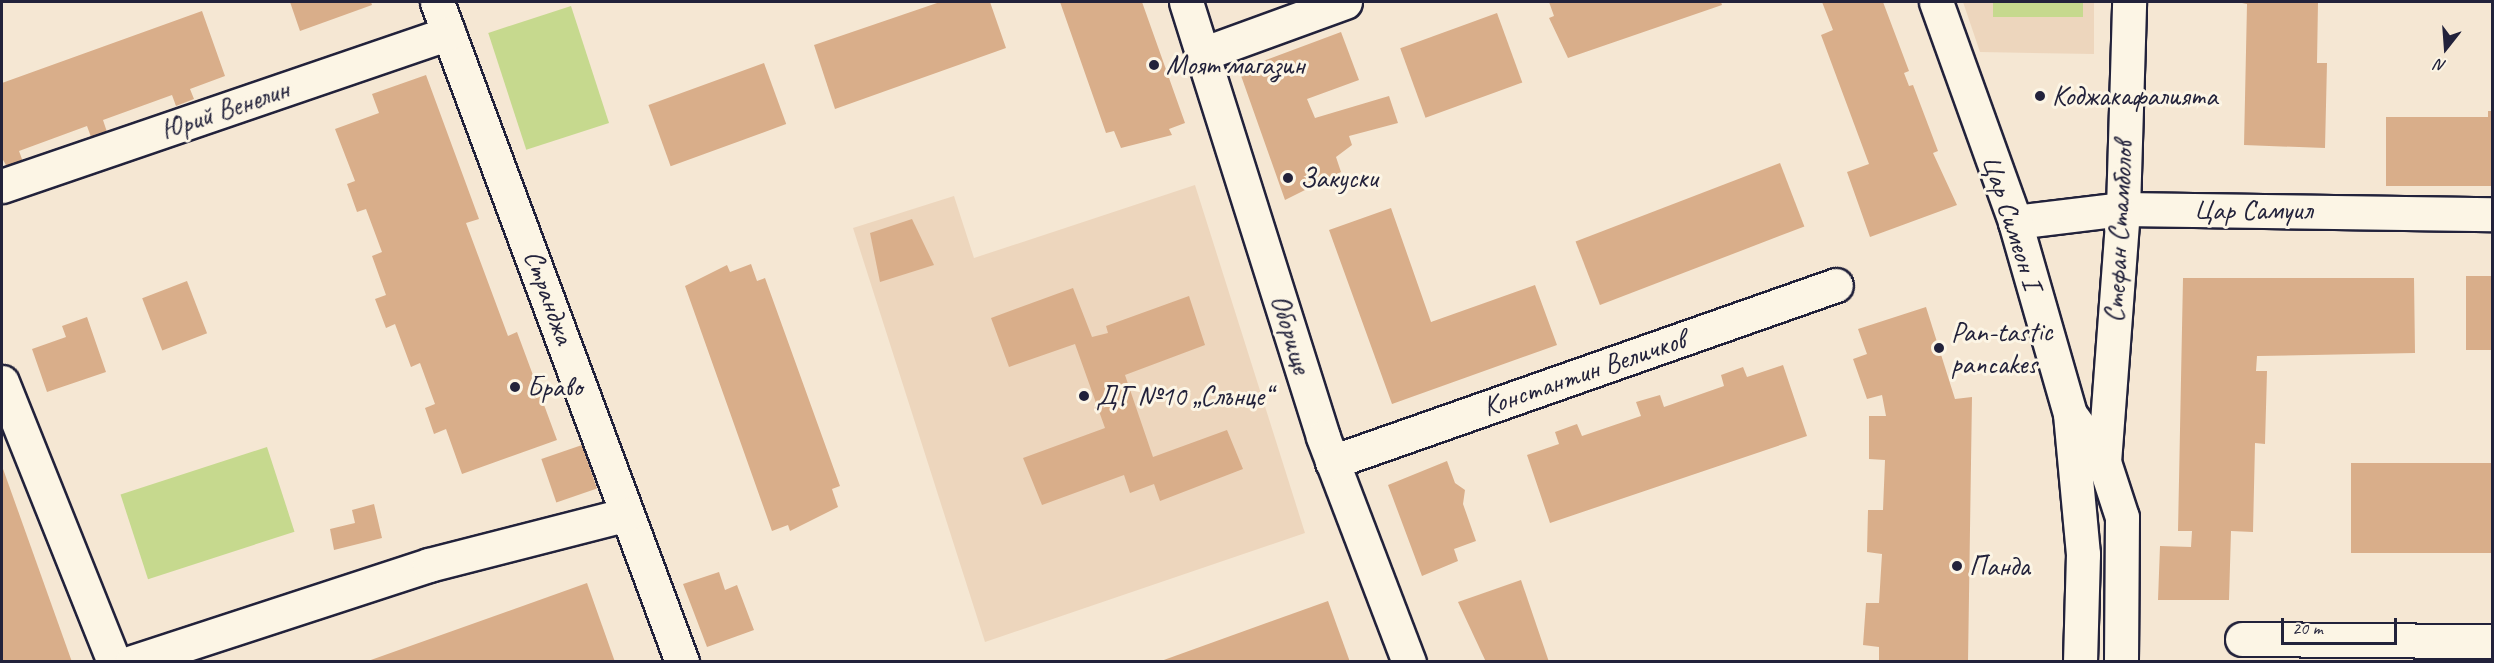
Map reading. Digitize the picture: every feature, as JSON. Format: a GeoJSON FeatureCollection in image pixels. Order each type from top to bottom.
{"type":"FeatureCollection","features":[{"type":"Feature","properties":{"kind":"street","name":"Странджа"},"geometry":{"type":"LineString","coordinates":[[437,2],[682,662]]}},
{"type":"Feature","properties":{"kind":"street","name":"Оборище"},"geometry":{"type":"LineString","coordinates":[[1186,2],[1205,53],[1332,462],[1409,662]]}},
{"type":"Feature","properties":{"kind":"street"},"geometry":{"type":"LineString","coordinates":[[1205,53],[1345,2]]}},
{"type":"Feature","properties":{"kind":"street","name":"Цар Симеон I"},"geometry":{"type":"LineString","coordinates":[[1936,2],[2015,222],[2070,414],[2083,554],[2080,662]]}},
{"type":"Feature","properties":{"kind":"street","name":"Стефан Стамболов"},"geometry":{"type":"LineString","coordinates":[[2104,462],[2123,209],[2129,2]]}},
{"type":"Feature","properties":{"kind":"street","name":"Юрий Венелин"},"geometry":{"type":"LineString","coordinates":[[2,186],[448,33]]}},
{"type":"Feature","properties":{"kind":"street","name":"Цар Самуил"},"geometry":{"type":"LineString","coordinates":[[2015,222],[2123,209],[2493,214]]}},
{"type":"Feature","properties":{"kind":"street","name":"Константин Величков"},"geometry":{"type":"LineString","coordinates":[[1332,462],[1836,285]]}},
{"type":"Feature","properties":{"kind":"street"},"geometry":{"type":"LineString","coordinates":[[2,382],[114,662]]}},
{"type":"Feature","properties":{"kind":"street","name":"Стефан Стамболов"},"geometry":{"type":"LineString","coordinates":[[2070,414],[2104,462],[2122,517],[2121,662]]}},
{"type":"Feature","properties":{"kind":"street"},"geometry":{"type":"LineString","coordinates":[[132,662],[429,564],[627,514]]}},
{"type":"Feature","properties":{"kind":"street"},"geometry":{"type":"LineString","coordinates":[[2242,639],[2493,641]]}},
{"type":"Feature","properties":{"kind":"shaded area"},"geometry":{"type":"Polygon","coordinates":[[[1963,2],[2094,2],[2094,54],[1980,52],[1963,2]]]}},
{"type":"Feature","properties":{"kind":"shaded area","name":"ДГ №10 „Слънце“"},"geometry":{"type":"Polygon","coordinates":[[[1195,185],[1305,533],[985,642],[853,228],[954,196],[974,258],[1195,185]]]}},
{"type":"Feature","properties":{"kind":"green space"},"geometry":{"type":"Polygon","coordinates":[[[1993,2],[2083,2],[2083,17],[1993,17],[1993,2]]]}},
{"type":"Feature","properties":{"kind":"green space"},"geometry":{"type":"Polygon","coordinates":[[[571,6],[609,123],[526,150],[488,33],[571,6]]]}},
{"type":"Feature","properties":{"kind":"green space"},"geometry":{"type":"Polygon","coordinates":[[[267,447],[295,532],[148,579],[121,495],[267,447]]]}},
{"type":"Feature","properties":{"kind":"building"},"geometry":{"type":"Polygon","coordinates":[[[290,2],[371,2],[372,5],[300,31],[290,2]]]}},
{"type":"Feature","properties":{"kind":"building"},"geometry":{"type":"Polygon","coordinates":[[[940,2],[990,2],[1006,48],[835,109],[814,45],[940,2]]]}},
{"type":"Feature","properties":{"kind":"building"},"geometry":{"type":"Polygon","coordinates":[[[1060,2],[1142,2],[1185,123],[1169,129],[1172,135],[1121,148],[1114,131],[1106,133],[1060,2]]]}},
{"type":"Feature","properties":{"kind":"building"},"geometry":{"type":"Polygon","coordinates":[[[1549,2],[1721,2],[1722,5],[1568,58],[1549,18],[1554,16],[1549,2]]]}},
{"type":"Feature","properties":{"kind":"building"},"geometry":{"type":"Polygon","coordinates":[[[1822,2],[1883,2],[1909,71],[1904,73],[1909,86],[1913,85],[1938,151],[1933,153],[1957,205],[1870,237],[1847,172],[1869,164],[1821,35],[1833,30],[1822,2]]]}},
{"type":"Feature","properties":{"kind":"building"},"geometry":{"type":"Polygon","coordinates":[[[2237,2],[2318,2],[2317,63],[2327,63],[2325,148],[2244,145],[2247,4],[2237,2]]]}},
{"type":"Feature","properties":{"kind":"building"},"geometry":{"type":"Polygon","coordinates":[[[202,11],[225,76],[190,89],[194,99],[176,106],[172,95],[103,120],[107,132],[91,137],[87,126],[19,151],[23,162],[7,167],[2,158],[2,83],[202,11]]]}},
{"type":"Feature","properties":{"kind":"building"},"geometry":{"type":"Polygon","coordinates":[[[1497,13],[1522,83],[1426,118],[1400,48],[1497,13]]]}},
{"type":"Feature","properties":{"kind":"building"},"geometry":{"type":"Polygon","coordinates":[[[1341,32],[1359,80],[1307,99],[1315,118],[1389,96],[1398,123],[1349,136],[1352,145],[1336,157],[1341,172],[1285,200],[1239,70],[1341,32]]]}},
{"type":"Feature","properties":{"kind":"building"},"geometry":{"type":"Polygon","coordinates":[[[764,63],[786,124],[671,166],[648,105],[764,63]]]}},
{"type":"Feature","properties":{"kind":"building"},"geometry":{"type":"Polygon","coordinates":[[[426,75],[479,219],[466,223],[508,336],[517,332],[557,440],[462,474],[446,429],[434,434],[425,408],[435,404],[420,363],[411,367],[395,324],[386,328],[375,299],[386,295],[372,256],[382,252],[366,209],[357,212],[347,184],[355,181],[335,129],[379,113],[372,94],[426,75]]]}},
{"type":"Feature","properties":{"kind":"building"},"geometry":{"type":"Polygon","coordinates":[[[2488,111],[2492,111],[2492,186],[2386,186],[2386,117],[2488,117],[2488,111]]]}},
{"type":"Feature","properties":{"kind":"building"},"geometry":{"type":"Polygon","coordinates":[[[1780,163],[1804,226],[1600,305],[1576,241],[1780,163]]]}},
{"type":"Feature","properties":{"kind":"building"},"geometry":{"type":"Polygon","coordinates":[[[1391,208],[1431,322],[1535,285],[1557,345],[1392,404],[1329,230],[1391,208]]]}},
{"type":"Feature","properties":{"kind":"building"},"geometry":{"type":"Polygon","coordinates":[[[912,219],[934,265],[880,282],[870,233],[912,219]]]}},
{"type":"Feature","properties":{"kind":"building"},"geometry":{"type":"Polygon","coordinates":[[[751,264],[757,281],[765,278],[840,486],[832,489],[838,507],[790,531],[788,525],[772,531],[685,286],[727,265],[730,272],[751,264]]]}},
{"type":"Feature","properties":{"kind":"building"},"geometry":{"type":"Polygon","coordinates":[[[2466,276],[2492,276],[2492,350],[2466,350],[2466,276]]]}},
{"type":"Feature","properties":{"kind":"building"},"geometry":{"type":"Polygon","coordinates":[[[2183,278],[2414,278],[2415,353],[2257,356],[2256,371],[2267,371],[2265,444],[2255,443],[2253,532],[2231,531],[2229,600],[2158,600],[2160,546],[2191,547],[2192,531],[2178,531],[2183,278]]]}},
{"type":"Feature","properties":{"kind":"building"},"geometry":{"type":"Polygon","coordinates":[[[187,281],[207,333],[162,350],[142,298],[187,281]]]}},
{"type":"Feature","properties":{"kind":"building"},"geometry":{"type":"Polygon","coordinates":[[[1073,288],[1092,337],[1108,333],[1106,326],[1189,296],[1205,345],[1125,375],[1153,457],[1227,430],[1243,469],[1160,501],[1154,484],[1130,493],[1124,475],[1042,505],[1023,458],[1105,428],[1075,344],[1009,367],[991,318],[1073,288]]]}},
{"type":"Feature","properties":{"kind":"building"},"geometry":{"type":"Polygon","coordinates":[[[1926,307],[1955,399],[1972,397],[1968,662],[1879,662],[1879,647],[1863,645],[1866,603],[1879,603],[1882,554],[1867,552],[1868,510],[1883,510],[1885,460],[1869,459],[1869,416],[1886,416],[1882,395],[1867,399],[1853,359],[1867,354],[1858,329],[1926,307]]]}},
{"type":"Feature","properties":{"kind":"building"},"geometry":{"type":"Polygon","coordinates":[[[87,317],[106,372],[47,392],[32,349],[66,337],[62,326],[87,317]]]}},
{"type":"Feature","properties":{"kind":"building"},"geometry":{"type":"Polygon","coordinates":[[[1783,365],[1807,436],[1550,523],[1527,455],[1559,444],[1555,432],[1577,424],[1582,436],[1641,416],[1636,402],[1660,395],[1664,407],[1724,386],[1721,375],[1743,367],[1747,377],[1783,365]]]}},
{"type":"Feature","properties":{"kind":"building"},"geometry":{"type":"Polygon","coordinates":[[[582,445],[597,488],[556,502],[541,459],[582,445]]]}},
{"type":"Feature","properties":{"kind":"building"},"geometry":{"type":"Polygon","coordinates":[[[1447,461],[1455,483],[1465,490],[1463,504],[1476,541],[1454,549],[1458,561],[1422,576],[1388,485],[1447,461]]]}},
{"type":"Feature","properties":{"kind":"building"},"geometry":{"type":"Polygon","coordinates":[[[2351,463],[2492,463],[2492,553],[2351,553],[2351,463]]]}},
{"type":"Feature","properties":{"kind":"building"},"geometry":{"type":"Polygon","coordinates":[[[2,466],[72,662],[2,662],[2,466]]]}},
{"type":"Feature","properties":{"kind":"building"},"geometry":{"type":"Polygon","coordinates":[[[374,504],[382,538],[334,550],[330,529],[355,523],[352,510],[374,504]]]}},
{"type":"Feature","properties":{"kind":"building"},"geometry":{"type":"Polygon","coordinates":[[[719,572],[725,590],[737,585],[754,630],[707,647],[683,584],[719,572]]]}},
{"type":"Feature","properties":{"kind":"building"},"geometry":{"type":"Polygon","coordinates":[[[1521,580],[1549,662],[1486,662],[1458,602],[1521,580]]]}},
{"type":"Feature","properties":{"kind":"building"},"geometry":{"type":"Polygon","coordinates":[[[587,583],[615,662],[368,662],[368,661],[587,583]]]}},
{"type":"Feature","properties":{"kind":"building"},"geometry":{"type":"Polygon","coordinates":[[[1328,601],[1350,662],[1161,662],[1161,661],[1328,601]]]}},
{"type":"Feature","properties":{"kind":"place","name":"Моят магазин"},"geometry":{"type":"Point","coordinates":[1154,65]}},
{"type":"Feature","properties":{"kind":"place","name":"Коджакафалията"},"geometry":{"type":"Point","coordinates":[2040,96]}},
{"type":"Feature","properties":{"kind":"place","name":"Закуски"},"geometry":{"type":"Point","coordinates":[1288,178]}},
{"type":"Feature","properties":{"kind":"place","name":"Pan-tastic pancakes"},"geometry":{"type":"Point","coordinates":[1939,348]}},
{"type":"Feature","properties":{"kind":"place","name":"Браво"},"geometry":{"type":"Point","coordinates":[515,387]}},
{"type":"Feature","properties":{"kind":"place","name":"ДГ №10 „Слънце“"},"geometry":{"type":"Point","coordinates":[1084,396]}},
{"type":"Feature","properties":{"kind":"place","name":"Панда"},"geometry":{"type":"Point","coordinates":[1957,566]}}]}
